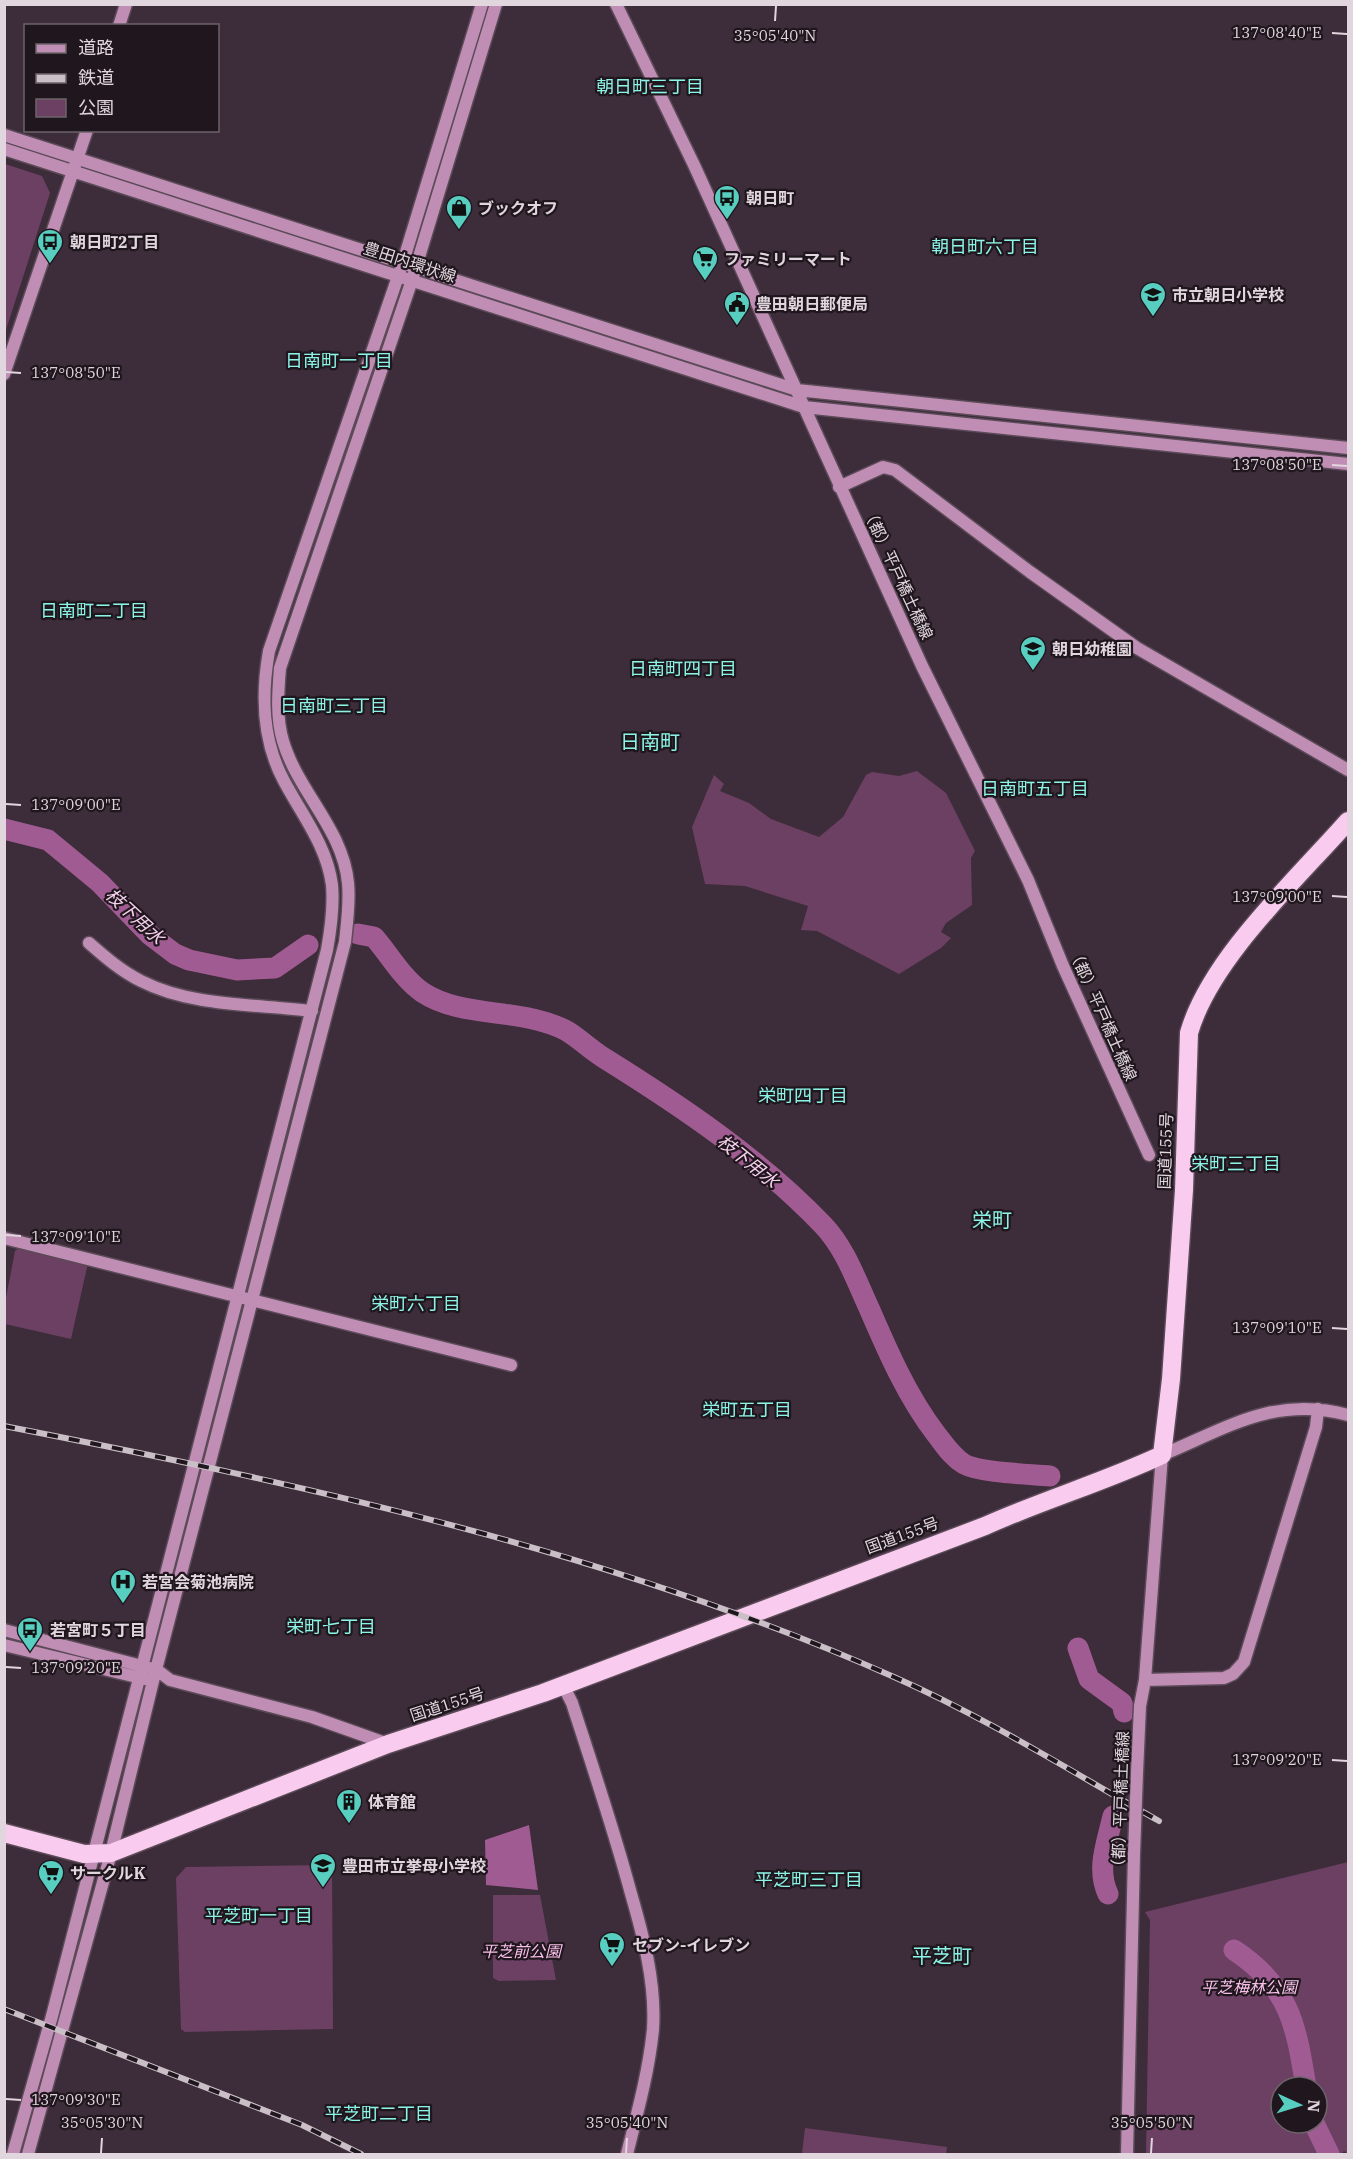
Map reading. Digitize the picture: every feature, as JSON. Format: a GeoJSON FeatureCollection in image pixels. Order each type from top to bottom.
{"type":"FeatureCollection","features":[{"type":"Feature","properties":{"kind":"highway","name":"国道155号"},"geometry":{"type":"LineString","coordinates":[[4,1833],[92,1854],[111,1853],[388,1744],[563,1685],[985,1526],[1045,1500],[1120,1474],[1162,1455],[1171,1379],[1184,1190],[1189,1033],[1195,1013],[1211,980],[1266,913],[1348,821]]}},
{"type":"Feature","properties":{"kind":"street"},"geometry":{"type":"LineString","coordinates":[[120,24],[126,4]]}},
{"type":"Feature","properties":{"kind":"street"},"geometry":{"type":"LineString","coordinates":[[482,4],[398,275],[272,642],[265,674],[265,721],[271,750],[283,781],[318,839],[332,886],[332,917],[327,950],[52,2016],[11,2147],[28,2152],[111,1853],[345,942],[348,881],[329,824],[294,769],[283,741],[279,714],[280,668],[412,280],[496,4]]}},
{"type":"Feature","properties":{"kind":"street","name":"（都）平戸橋土橋線"},"geometry":{"type":"LineString","coordinates":[[616,4],[666,103],[926,675],[1028,880],[1063,966],[1149,1155]]}},
{"type":"Feature","properties":{"kind":"street"},"geometry":{"type":"LineString","coordinates":[[4,374],[86,132]]}},
{"type":"Feature","properties":{"kind":"street","name":"豊田内環状線"},"geometry":{"type":"LineString","coordinates":[[4,135],[79,157],[416,266],[512,300],[797,390],[1348,448]]}},
{"type":"Feature","properties":{"kind":"street","name":"豊田内環状線"},"geometry":{"type":"LineString","coordinates":[[4,149],[804,407],[1348,464]]}},
{"type":"Feature","properties":{"kind":"street"},"geometry":{"type":"LineString","coordinates":[[839,487],[883,467],[895,470],[1030,572],[1137,648],[1348,770]]}},
{"type":"Feature","properties":{"kind":"street"},"geometry":{"type":"LineString","coordinates":[[89,943],[127,974],[158,989],[192,997],[312,1011]]}},
{"type":"Feature","properties":{"kind":"street"},"geometry":{"type":"LineString","coordinates":[[4,1238],[511,1365]]}},
{"type":"Feature","properties":{"kind":"street"},"geometry":{"type":"LineString","coordinates":[[1162,1455],[1257,1415],[1287,1408],[1318,1408],[1348,1415]]}},
{"type":"Feature","properties":{"kind":"street"},"geometry":{"type":"LineString","coordinates":[[1145,1680],[1224,1678],[1233,1674],[1244,1662],[1316,1427],[1318,1408]]}},
{"type":"Feature","properties":{"kind":"street","name":"（都）平戸橋土橋線"},"geometry":{"type":"LineString","coordinates":[[1127,2154],[1140,1706],[1145,1680],[1162,1455]]}},
{"type":"Feature","properties":{"kind":"street"},"geometry":{"type":"LineString","coordinates":[[4,1630],[140,1672],[312,1717],[388,1744]]}},
{"type":"Feature","properties":{"kind":"street"},"geometry":{"type":"LineString","coordinates":[[4,1645],[140,1672]]}},
{"type":"Feature","properties":{"kind":"street"},"geometry":{"type":"LineString","coordinates":[[563,1685],[572,1703],[615,1836],[644,1941],[650,1976],[652,2030],[645,2075],[627,2154]]}},
{"type":"Feature","properties":{"kind":"green space"},"geometry":{"type":"Polygon","coordinates":[[[5,164],[42,176],[50,193],[5,333],[5,164]]]}},
{"type":"Feature","properties":{"kind":"green space"},"geometry":{"type":"Polygon","coordinates":[[[917,771],[946,793],[975,851],[971,858],[972,905],[946,923],[941,932],[951,938],[941,948],[899,974],[817,931],[801,930],[808,906],[745,886],[705,884],[692,827],[714,775],[724,784],[720,791],[749,803],[771,819],[819,837],[843,817],[866,775],[872,772],[899,776],[917,771]]]}},
{"type":"Feature","properties":{"kind":"green space"},"geometry":{"type":"Polygon","coordinates":[[[20,1247],[88,1263],[71,1339],[5,1324],[5,1303],[15,1251],[20,1247]]]}},
{"type":"Feature","properties":{"kind":"green space","name":"平芝梅林公園"},"geometry":{"type":"Polygon","coordinates":[[[1348,1862],[1348,2154],[1344,2151],[1341,2154],[1146,2154],[1150,1920],[1145,1912],[1348,1862]]]}},
{"type":"Feature","properties":{"kind":"green space"},"geometry":{"type":"Polygon","coordinates":[[[332,1865],[333,2029],[185,2032],[181,2029],[176,1878],[186,1867],[332,1865]]]}},
{"type":"Feature","properties":{"kind":"green space","name":"平芝前公園"},"geometry":{"type":"Polygon","coordinates":[[[493,1895],[540,1895],[556,1980],[499,1981],[493,1978],[493,1895]]]}},
{"type":"Feature","properties":{"kind":"green space"},"geometry":{"type":"Polygon","coordinates":[[[805,2128],[947,2147],[946,2154],[802,2154],[805,2128]]]}},
{"type":"Feature","properties":{"kind":"shaded area"},"geometry":{"type":"Polygon","coordinates":[[[529,1825],[538,1890],[486,1885],[485,1840],[529,1825]]]}},
{"type":"Feature","properties":{"kind":"waterway","name":"枝下用水"},"geometry":{"type":"LineString","coordinates":[[4,829],[48,840],[100,883],[150,935],[175,954],[189,960],[237,970],[275,968],[308,945]]}},
{"type":"Feature","properties":{"kind":"waterway","name":"枝下用水"},"geometry":{"type":"LineString","coordinates":[[358,934],[374,937],[415,987],[438,1000],[474,1010],[531,1019],[567,1031],[599,1055],[691,1115],[746,1156],[799,1201],[838,1244],[907,1389],[952,1454],[971,1467],[1005,1473],[1050,1476]]}},
{"type":"Feature","properties":{"kind":"waterway","name":"枝下用水"},"geometry":{"type":"LineString","coordinates":[[1078,1648],[1089,1679],[1122,1703],[1124,1712]]}},
{"type":"Feature","properties":{"kind":"waterway","name":"枝下用水"},"geometry":{"type":"LineString","coordinates":[[1108,1894],[1103,1865],[1113,1816]]}},
{"type":"Feature","properties":{"kind":"waterway","name":"枝下用水"},"geometry":{"type":"LineString","coordinates":[[1234,1950],[1253,1964],[1279,1993],[1294,2026],[1304,2075]]}},
{"type":"Feature","properties":{"kind":"waterway","name":"枝下用水"},"geometry":{"type":"LineString","coordinates":[[1320,2135],[1329,2154]]}},
{"type":"Feature","properties":{"kind":"railway"},"geometry":{"type":"LineString","coordinates":[[4,1426],[231,1472],[344,1498],[456,1526],[678,1593],[787,1632],[894,1677],[962,1709],[1159,1821]]}},
{"type":"Feature","properties":{"kind":"railway"},"geometry":{"type":"LineString","coordinates":[[4,2009],[302,2125],[361,2154]]}},
{"type":"Feature","properties":{"kind":"place","name":"朝日町"},"geometry":{"type":"Point","coordinates":[727,221]}},
{"type":"Feature","properties":{"kind":"place","name":"ブックオフ"},"geometry":{"type":"Point","coordinates":[459,231]}},
{"type":"Feature","properties":{"kind":"place","name":"朝日町2丁目"},"geometry":{"type":"Point","coordinates":[50,265]}},
{"type":"Feature","properties":{"kind":"place","name":"ファミリーマート"},"geometry":{"type":"Point","coordinates":[705,282]}},
{"type":"Feature","properties":{"kind":"place","name":"市立朝日小学校"},"geometry":{"type":"Point","coordinates":[1153,318]}},
{"type":"Feature","properties":{"kind":"place","name":"豊田朝日郵便局"},"geometry":{"type":"Point","coordinates":[737,327]}},
{"type":"Feature","properties":{"kind":"place","name":"朝日幼稚園"},"geometry":{"type":"Point","coordinates":[1033,672]}},
{"type":"Feature","properties":{"kind":"place","name":"若宮会菊池病院"},"geometry":{"type":"Point","coordinates":[123,1605]}},
{"type":"Feature","properties":{"kind":"place","name":"若宮町５丁目"},"geometry":{"type":"Point","coordinates":[30,1653]}},
{"type":"Feature","properties":{"kind":"place","name":"体育館"},"geometry":{"type":"Point","coordinates":[349,1825]}},
{"type":"Feature","properties":{"kind":"place","name":"豊田市立挙母小学校"},"geometry":{"type":"Point","coordinates":[323,1889]}},
{"type":"Feature","properties":{"kind":"place","name":"サークルK"},"geometry":{"type":"Point","coordinates":[51,1896]}},
{"type":"Feature","properties":{"kind":"place","name":"セブン-イレブン"},"geometry":{"type":"Point","coordinates":[612,1968]}},
{"type":"Feature","properties":{"kind":"district","name":"朝日町三丁目"},"geometry":{"type":"Point","coordinates":[650,86]}},
{"type":"Feature","properties":{"kind":"district","name":"朝日町六丁目"},"geometry":{"type":"Point","coordinates":[985,246]}},
{"type":"Feature","properties":{"kind":"district","name":"日南町一丁目"},"geometry":{"type":"Point","coordinates":[339,360]}},
{"type":"Feature","properties":{"kind":"district","name":"日南町二丁目"},"geometry":{"type":"Point","coordinates":[94,610]}},
{"type":"Feature","properties":{"kind":"district","name":"日南町四丁目"},"geometry":{"type":"Point","coordinates":[683,668]}},
{"type":"Feature","properties":{"kind":"district","name":"日南町三丁目"},"geometry":{"type":"Point","coordinates":[334,705]}},
{"type":"Feature","properties":{"kind":"district","name":"日南町"},"geometry":{"type":"Point","coordinates":[650,741]}},
{"type":"Feature","properties":{"kind":"district","name":"日南町五丁目"},"geometry":{"type":"Point","coordinates":[1035,788]}},
{"type":"Feature","properties":{"kind":"district","name":"栄町四丁目"},"geometry":{"type":"Point","coordinates":[803,1095]}},
{"type":"Feature","properties":{"kind":"district","name":"栄町三丁目"},"geometry":{"type":"Point","coordinates":[1236,1163]}},
{"type":"Feature","properties":{"kind":"district","name":"栄町"},"geometry":{"type":"Point","coordinates":[992,1219]}},
{"type":"Feature","properties":{"kind":"district","name":"栄町六丁目"},"geometry":{"type":"Point","coordinates":[416,1303]}},
{"type":"Feature","properties":{"kind":"district","name":"栄町五丁目"},"geometry":{"type":"Point","coordinates":[747,1409]}},
{"type":"Feature","properties":{"kind":"district","name":"栄町七丁目"},"geometry":{"type":"Point","coordinates":[331,1626]}},
{"type":"Feature","properties":{"kind":"district","name":"平芝町三丁目"},"geometry":{"type":"Point","coordinates":[809,1879]}},
{"type":"Feature","properties":{"kind":"district","name":"平芝町一丁目"},"geometry":{"type":"Point","coordinates":[259,1915]}},
{"type":"Feature","properties":{"kind":"district","name":"平芝町"},"geometry":{"type":"Point","coordinates":[942,1955]}},
{"type":"Feature","properties":{"kind":"district","name":"平芝町二丁目"},"geometry":{"type":"Point","coordinates":[379,2113]}}]}
